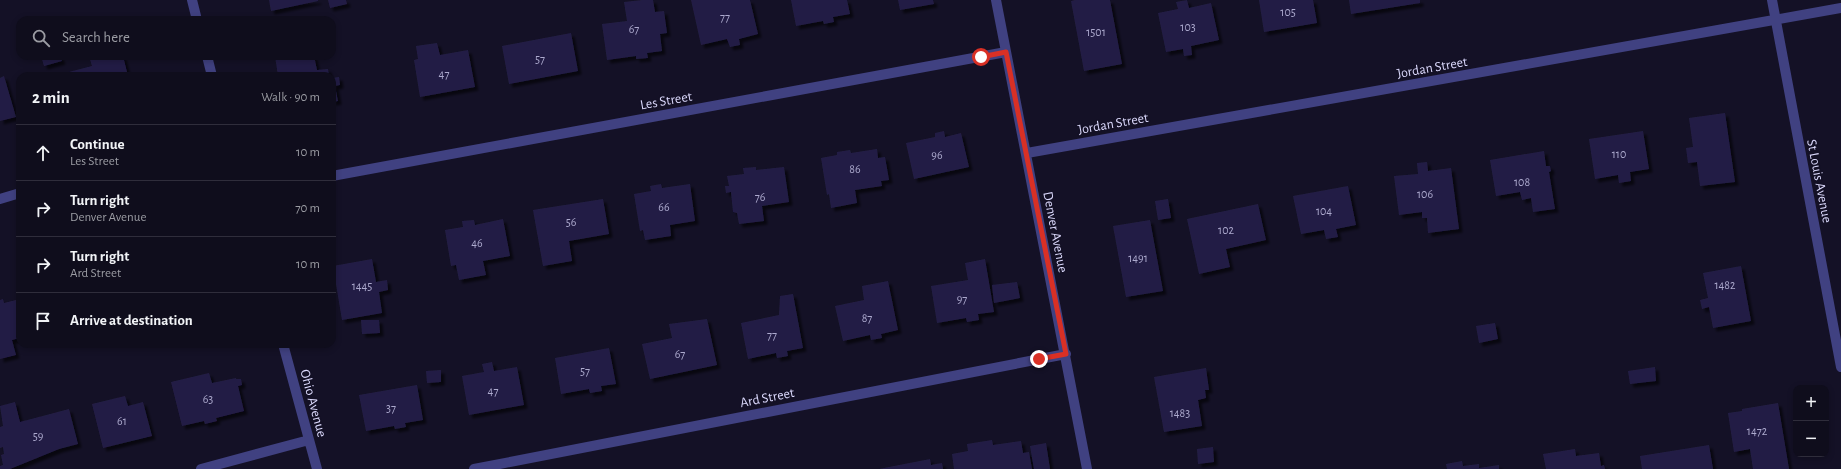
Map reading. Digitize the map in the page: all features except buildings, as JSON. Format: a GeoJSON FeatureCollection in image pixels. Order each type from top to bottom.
{"type":"FeatureCollection","features":[{"type":"Feature","properties":{"kind":"street"},"geometry":{"type":"LineString","coordinates":[[192,0],[196,16]]}},
{"type":"Feature","properties":{"kind":"street","name":"Denver Avenue"},"geometry":{"type":"LineString","coordinates":[[996,0],[1027,153],[1087,469]]}},
{"type":"Feature","properties":{"kind":"street","name":"St Louis Avenue"},"geometry":{"type":"LineString","coordinates":[[1772,0],[1841,368]]}},
{"type":"Feature","properties":{"kind":"street","name":"Jordan Street"},"geometry":{"type":"LineString","coordinates":[[1027,153],[1841,8]]}},
{"type":"Feature","properties":{"kind":"street","name":"Les Street"},"geometry":{"type":"LineString","coordinates":[[336,175],[1006,52]]}},
{"type":"Feature","properties":{"kind":"street"},"geometry":{"type":"LineString","coordinates":[[208,60],[211,72]]}},
{"type":"Feature","properties":{"kind":"street"},"geometry":{"type":"LineString","coordinates":[[0,198],[16,194]]}},
{"type":"Feature","properties":{"kind":"street","name":"Ohio Avenue"},"geometry":{"type":"LineString","coordinates":[[284,348],[317,469]]}},
{"type":"Feature","properties":{"kind":"street","name":"Ard Street"},"geometry":{"type":"LineString","coordinates":[[474,469],[1066,354]]}},
{"type":"Feature","properties":{"kind":"street"},"geometry":{"type":"LineString","coordinates":[[201,469],[309,440]]}},
{"type":"Feature","properties":{"kind":"route"},"geometry":{"type":"LineString","coordinates":[[981,57],[1006,52],[1066,354],[1039,359]]}}]}
